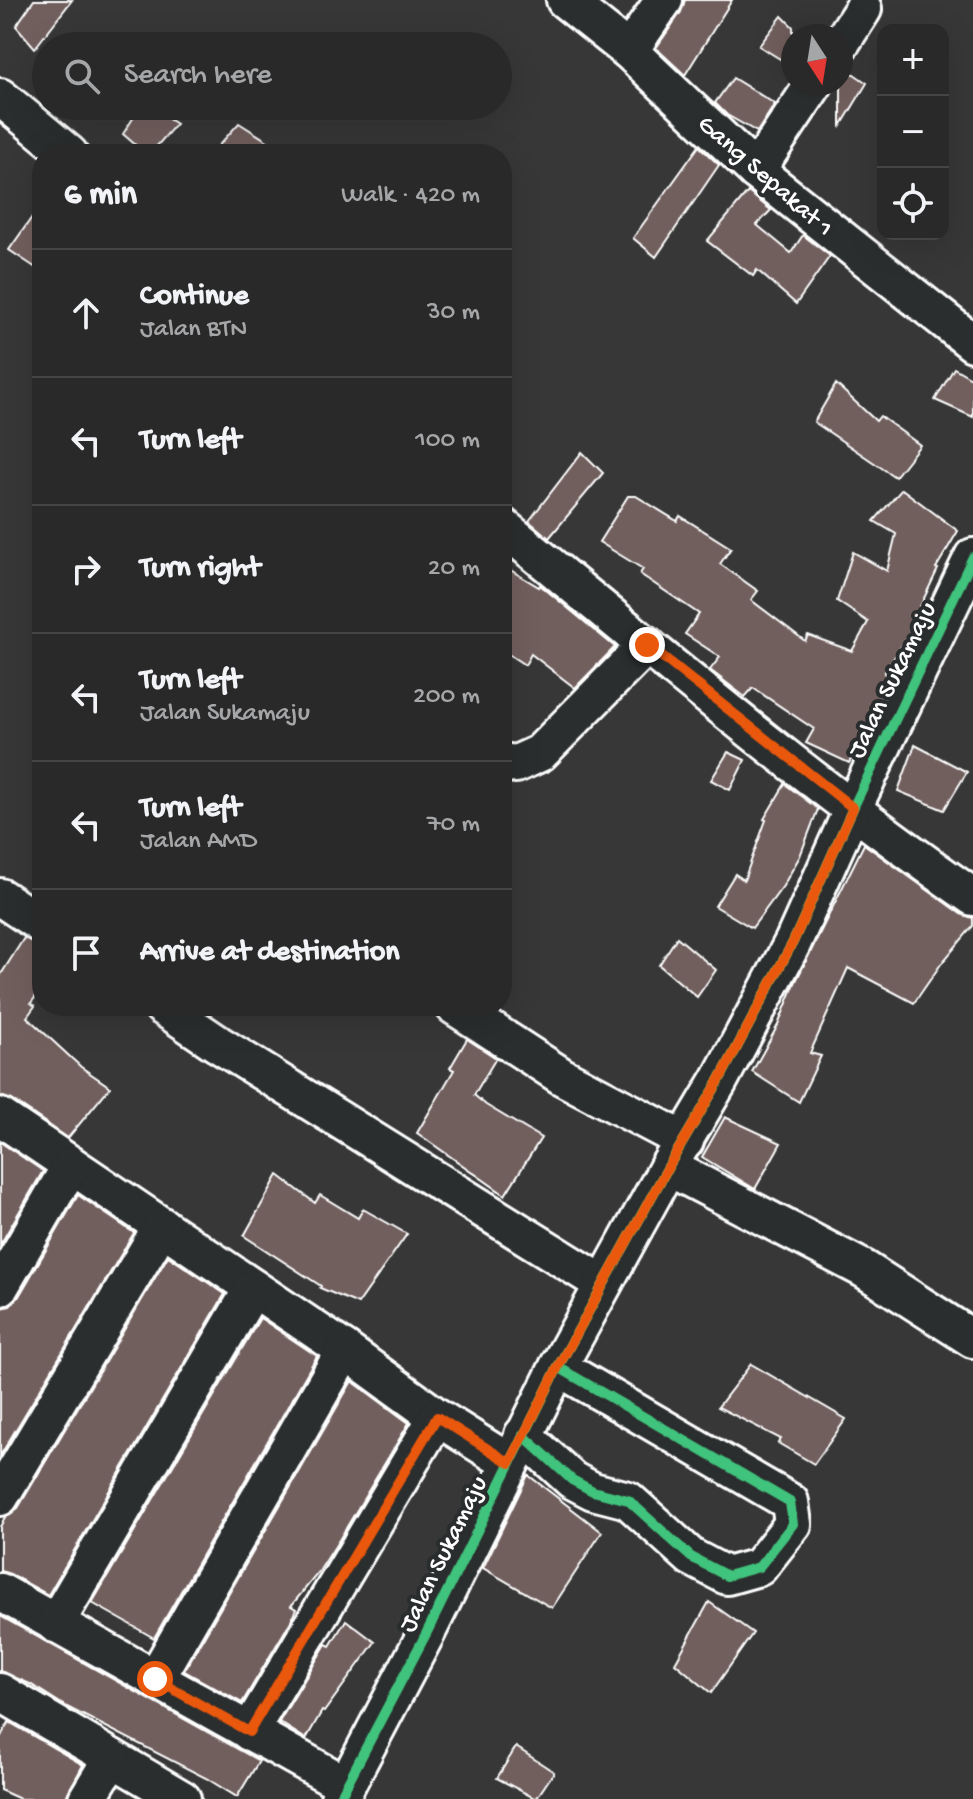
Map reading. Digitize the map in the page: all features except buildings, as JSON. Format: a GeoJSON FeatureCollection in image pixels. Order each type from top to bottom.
{"type":"FeatureCollection","features":[{"type":"Feature","properties":{"kind":"street","name":"Gang Sepakat 1"},"geometry":{"type":"LineString","coordinates":[[565,0],[629,51],[756,171],[973,343]]}},
{"type":"Feature","properties":{"kind":"street"},"geometry":{"type":"LineString","coordinates":[[629,51],[664,0]]}},
{"type":"Feature","properties":{"kind":"street"},"geometry":{"type":"LineString","coordinates":[[853,24],[863,9]]}},
{"type":"Feature","properties":{"kind":"street"},"geometry":{"type":"LineString","coordinates":[[756,171],[806,96]]}},
{"type":"Feature","properties":{"kind":"street"},"geometry":{"type":"LineString","coordinates":[[0,97],[57,144]]}},
{"type":"Feature","properties":{"kind":"street"},"geometry":{"type":"LineString","coordinates":[[512,534],[853,808],[973,897]]}},
{"type":"Feature","properties":{"kind":"street","name":"Jalan Sukamaju"},"geometry":{"type":"LineString","coordinates":[[343,1792],[427,1632],[558,1367],[793,942],[853,808],[973,557]]}},
{"type":"Feature","properties":{"kind":"street"},"geometry":{"type":"LineString","coordinates":[[512,763],[540,753],[647,645]]}},
{"type":"Feature","properties":{"kind":"street"},"geometry":{"type":"LineString","coordinates":[[0,897],[32,918]]}},
{"type":"Feature","properties":{"kind":"street"},"geometry":{"type":"LineString","coordinates":[[177,1016],[603,1284]]}},
{"type":"Feature","properties":{"kind":"street"},"geometry":{"type":"LineString","coordinates":[[469,1016],[676,1154],[973,1339]]}},
{"type":"Feature","properties":{"kind":"street"},"geometry":{"type":"LineString","coordinates":[[0,1117],[345,1350],[437,1417],[516,1449],[593,1491],[628,1500],[691,1557],[727,1576],[759,1567],[793,1524],[790,1502],[558,1367]]}},
{"type":"Feature","properties":{"kind":"street"},"geometry":{"type":"LineString","coordinates":[[0,1287],[71,1165]]}},
{"type":"Feature","properties":{"kind":"street"},"geometry":{"type":"LineString","coordinates":[[0,1497],[162,1226]]}},
{"type":"Feature","properties":{"kind":"street"},"geometry":{"type":"LineString","coordinates":[[55,1624],[253,1288]]}},
{"type":"Feature","properties":{"kind":"street"},"geometry":{"type":"LineString","coordinates":[[155,1679],[345,1350]]}},
{"type":"Feature","properties":{"kind":"street"},"geometry":{"type":"LineString","coordinates":[[249,1732],[437,1417]]}},
{"type":"Feature","properties":{"kind":"street"},"geometry":{"type":"LineString","coordinates":[[0,1592],[249,1732],[343,1792]]}},
{"type":"Feature","properties":{"kind":"street"},"geometry":{"type":"LineString","coordinates":[[5,1708],[112,1758],[182,1799]]}},
{"type":"Feature","properties":{"kind":"street"},"geometry":{"type":"LineString","coordinates":[[87,1799],[112,1758]]}},
{"type":"Feature","properties":{"kind":"cycle path"},"geometry":{"type":"LineString","coordinates":[[339,1799],[427,1632],[558,1367],[719,1081],[793,942],[853,808],[973,557]]}},
{"type":"Feature","properties":{"kind":"cycle path"},"geometry":{"type":"LineString","coordinates":[[523,1435],[572,1480],[593,1491],[628,1500],[691,1557],[727,1576],[759,1567],[793,1524],[790,1502],[558,1367]]}},
{"type":"Feature","properties":{"kind":"route"},"geometry":{"type":"LineString","coordinates":[[155,1679],[249,1732],[437,1417],[510,1463],[558,1367],[719,1081],[793,942],[853,808],[647,645]]}}]}
